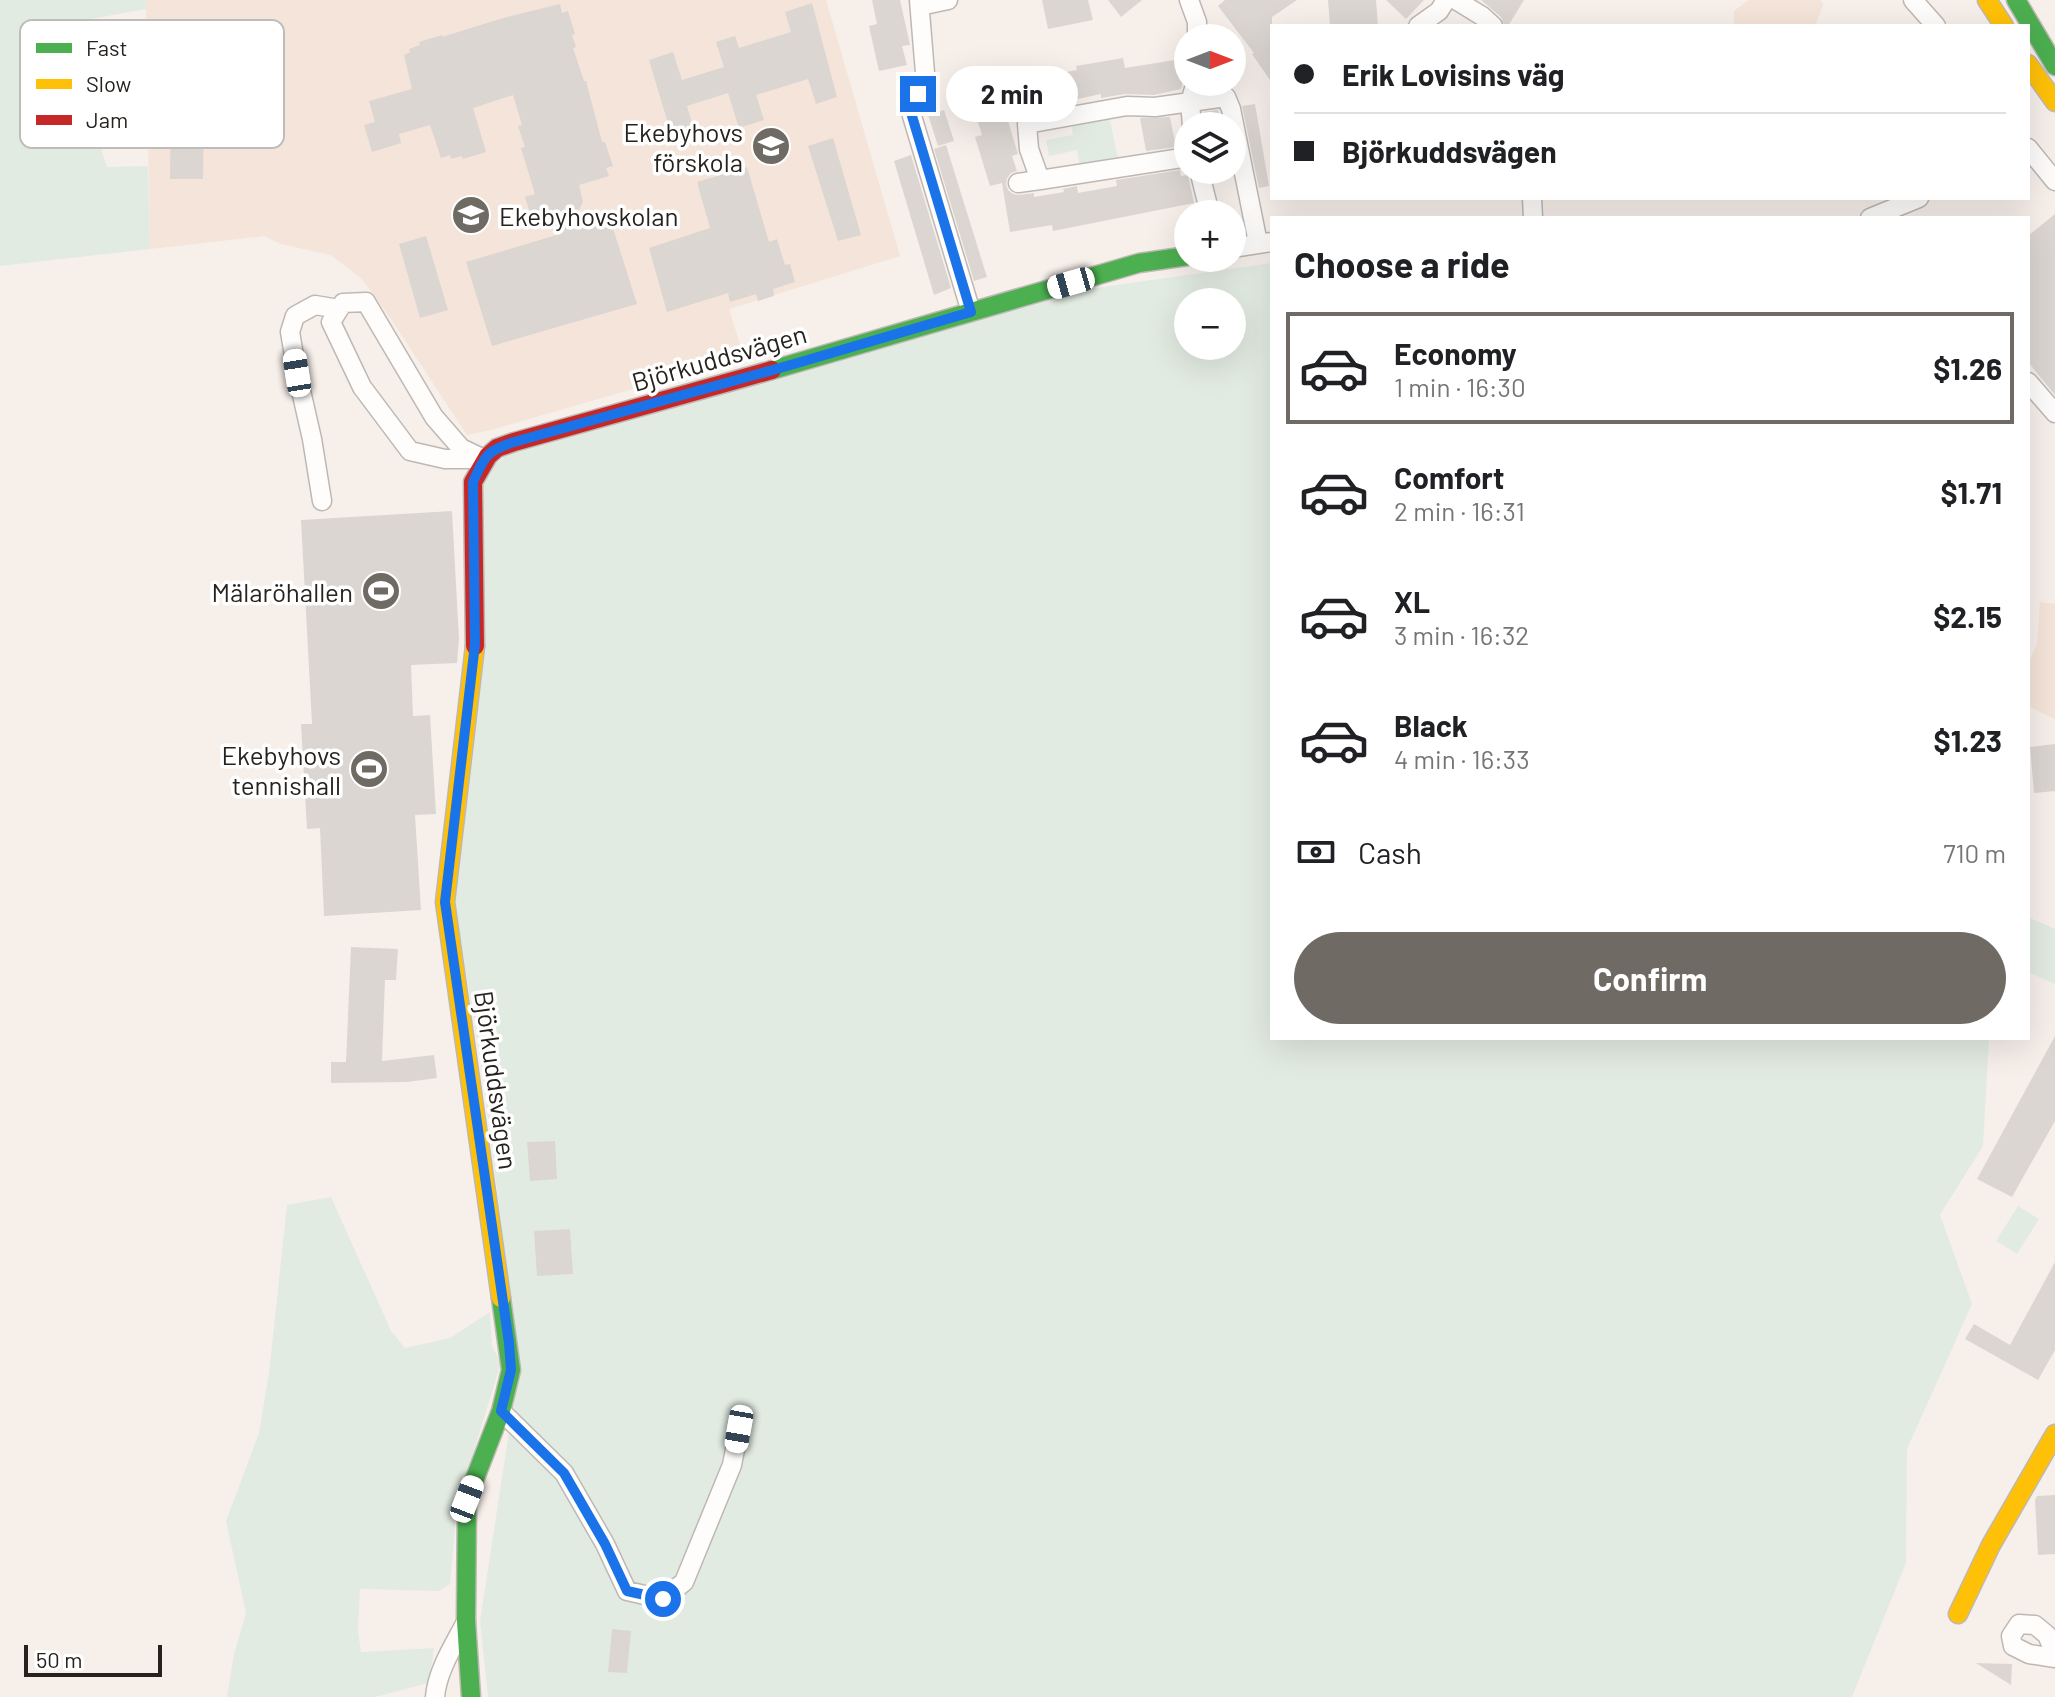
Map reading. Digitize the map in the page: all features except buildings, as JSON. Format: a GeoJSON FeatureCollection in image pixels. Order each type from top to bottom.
{"type":"FeatureCollection","features":[{"type":"Feature","properties":{"kind":"street"},"geometry":{"type":"LineString","coordinates":[[948,0],[920,3],[925,73],[912,116],[971,312]]}},
{"type":"Feature","properties":{"kind":"street"},"geometry":{"type":"LineString","coordinates":[[1189,0],[1197,24]]}},
{"type":"Feature","properties":{"kind":"street"},"geometry":{"type":"LineString","coordinates":[[1421,24],[1439,11],[1446,0]]}},
{"type":"Feature","properties":{"kind":"street"},"geometry":{"type":"LineString","coordinates":[[1456,0],[1491,24]]}},
{"type":"Feature","properties":{"kind":"street"},"geometry":{"type":"LineString","coordinates":[[1913,0],[1934,24]]}},
{"type":"Feature","properties":{"kind":"street"},"geometry":{"type":"LineString","coordinates":[[1987,0],[2003,24]]}},
{"type":"Feature","properties":{"kind":"street"},"geometry":{"type":"LineString","coordinates":[[2016,0],[2055,66]]}},
{"type":"Feature","properties":{"kind":"street"},"geometry":{"type":"LineString","coordinates":[[2030,67],[2055,102]]}},
{"type":"Feature","properties":{"kind":"street"},"geometry":{"type":"LineString","coordinates":[[1191,112],[1192,96]]}},
{"type":"Feature","properties":{"kind":"street"},"geometry":{"type":"LineString","coordinates":[[1040,180],[1029,149],[1027,124],[1127,106],[1155,107],[1226,97],[1265,242]]}},
{"type":"Feature","properties":{"kind":"street"},"geometry":{"type":"LineString","coordinates":[[2030,150],[2055,181]]}},
{"type":"Feature","properties":{"kind":"street"},"geometry":{"type":"LineString","coordinates":[[1018,183],[1174,159]]}},
{"type":"Feature","properties":{"kind":"street"},"geometry":{"type":"LineString","coordinates":[[1875,216],[1914,200]]}},
{"type":"Feature","properties":{"kind":"street","name":"Björkuddsvägen"},"geometry":{"type":"LineString","coordinates":[[435,1697],[436,1687],[466,1621],[467,1499],[501,1411],[511,1370],[445,902],[475,644],[473,482],[484,459],[495,448],[514,442],[1139,263],[1174,258]]}},
{"type":"Feature","properties":{"kind":"street"},"geometry":{"type":"LineString","coordinates":[[322,501],[290,332],[295,316],[315,305],[339,309],[343,303],[366,302],[434,417],[461,448],[484,459]]}},
{"type":"Feature","properties":{"kind":"street","name":"Björkuddsvägen"},"geometry":{"type":"LineString","coordinates":[[339,309],[331,322],[362,387],[410,451],[445,459],[484,459]]}},
{"type":"Feature","properties":{"kind":"street"},"geometry":{"type":"LineString","coordinates":[[2030,384],[2055,413]]}},
{"type":"Feature","properties":{"kind":"street"},"geometry":{"type":"LineString","coordinates":[[501,1411],[564,1473],[605,1544],[627,1591],[663,1599],[684,1582],[732,1465],[739,1429]]}},
{"type":"Feature","properties":{"kind":"street"},"geometry":{"type":"LineString","coordinates":[[1958,1614],[1972,1581],[2055,1434]]}},
{"type":"Feature","properties":{"kind":"street"},"geometry":{"type":"LineString","coordinates":[[466,1621],[471,1697]]}},
{"type":"Feature","properties":{"kind":"shaded area"},"geometry":{"type":"Polygon","coordinates":[[[0,0],[146,0],[146,9],[86,20],[20,20],[20,148],[101,148],[107,167],[148,166],[150,249],[0,266],[0,0]]]}},
{"type":"Feature","properties":{"kind":"shaded area","name":"Ekebyhovskolan"},"geometry":{"type":"Polygon","coordinates":[[[146,0],[826,0],[900,256],[729,309],[744,357],[467,435],[362,279],[331,255],[281,244],[264,236],[150,249],[148,148],[284,148],[284,20],[146,20],[146,0]]]}},
{"type":"Feature","properties":{"kind":"shaded area"},"geometry":{"type":"Polygon","coordinates":[[[1749,0],[1820,0],[1823,5],[1816,24],[1734,24],[1734,11],[1749,0]]]}},
{"type":"Feature","properties":{"kind":"shaded area"},"geometry":{"type":"Polygon","coordinates":[[[1109,116],[1119,163],[1081,171],[1077,150],[1049,156],[1046,140],[1073,135],[1071,123],[1109,116]]]}},
{"type":"Feature","properties":{"kind":"shaded area"},"geometry":{"type":"Polygon","coordinates":[[[1270,263],[1270,1040],[1989,1040],[1983,1146],[1940,1215],[1972,1304],[1907,1449],[1906,1563],[1852,1697],[488,1697],[480,1621],[519,1367],[483,1077],[454,898],[479,490],[491,467],[515,450],[1067,292],[1208,272],[1246,272],[1246,267],[1270,263]]]}},
{"type":"Feature","properties":{"kind":"shaded area"},"geometry":{"type":"Polygon","coordinates":[[[2040,602],[2055,604],[2055,719],[2030,707],[2030,660],[2037,644],[2040,602]]]}},
{"type":"Feature","properties":{"kind":"shaded area"},"geometry":{"type":"Polygon","coordinates":[[[2030,918],[2055,929],[2055,984],[2030,973],[2030,918]]]}},
{"type":"Feature","properties":{"kind":"shaded area"},"geometry":{"type":"Polygon","coordinates":[[[331,1197],[391,1331],[405,1348],[450,1338],[490,1312],[492,1346],[501,1363],[457,1505],[450,1584],[439,1591],[360,1589],[358,1631],[361,1652],[434,1648],[429,1683],[375,1697],[227,1697],[234,1654],[246,1613],[226,1521],[259,1433],[269,1373],[287,1205],[331,1197]]]}},
{"type":"Feature","properties":{"kind":"shaded area"},"geometry":{"type":"Polygon","coordinates":[[[2018,1206],[2039,1219],[2017,1254],[1996,1241],[2018,1206]]]}},
{"type":"Feature","properties":{"kind":"traffic: fast"},"geometry":{"type":"LineString","coordinates":[[2016,0],[2055,66]]}},
{"type":"Feature","properties":{"kind":"traffic: fast"},"geometry":{"type":"LineString","coordinates":[[772,370],[1139,263],[1174,258]]}},
{"type":"Feature","properties":{"kind":"traffic: fast"},"geometry":{"type":"LineString","coordinates":[[471,1697],[466,1621],[467,1499],[501,1411],[511,1370],[501,1298]]}},
{"type":"Feature","properties":{"kind":"traffic: slow"},"geometry":{"type":"LineString","coordinates":[[1987,0],[2003,24]]}},
{"type":"Feature","properties":{"kind":"traffic: slow"},"geometry":{"type":"LineString","coordinates":[[2030,67],[2055,102]]}},
{"type":"Feature","properties":{"kind":"traffic: slow"},"geometry":{"type":"LineString","coordinates":[[475,646],[445,902],[501,1298]]}},
{"type":"Feature","properties":{"kind":"traffic: slow"},"geometry":{"type":"LineString","coordinates":[[1958,1614],[1991,1545],[2055,1434]]}},
{"type":"Feature","properties":{"kind":"traffic: jam"},"geometry":{"type":"LineString","coordinates":[[475,646],[473,482],[488,456],[497,448],[514,442],[772,370]]}},
{"type":"Feature","properties":{"kind":"place","name":"Ekebyhovs förskola"},"geometry":{"type":"Point","coordinates":[771,146]}},
{"type":"Feature","properties":{"kind":"place","name":"Ekebyhovskolan"},"geometry":{"type":"Point","coordinates":[471,215]}},
{"type":"Feature","properties":{"kind":"place","name":"Mälaröhallen"},"geometry":{"type":"Point","coordinates":[381,591]}},
{"type":"Feature","properties":{"kind":"place","name":"Ekebyhovs tennishall"},"geometry":{"type":"Point","coordinates":[369,769]}},
{"type":"Feature","properties":{"kind":"route"},"geometry":{"type":"LineString","coordinates":[[663,1599],[627,1591],[605,1544],[564,1473],[501,1411],[511,1370],[509,1343],[445,902],[475,644],[473,482],[484,459],[495,448],[971,312],[912,116],[918,94]]}}]}
